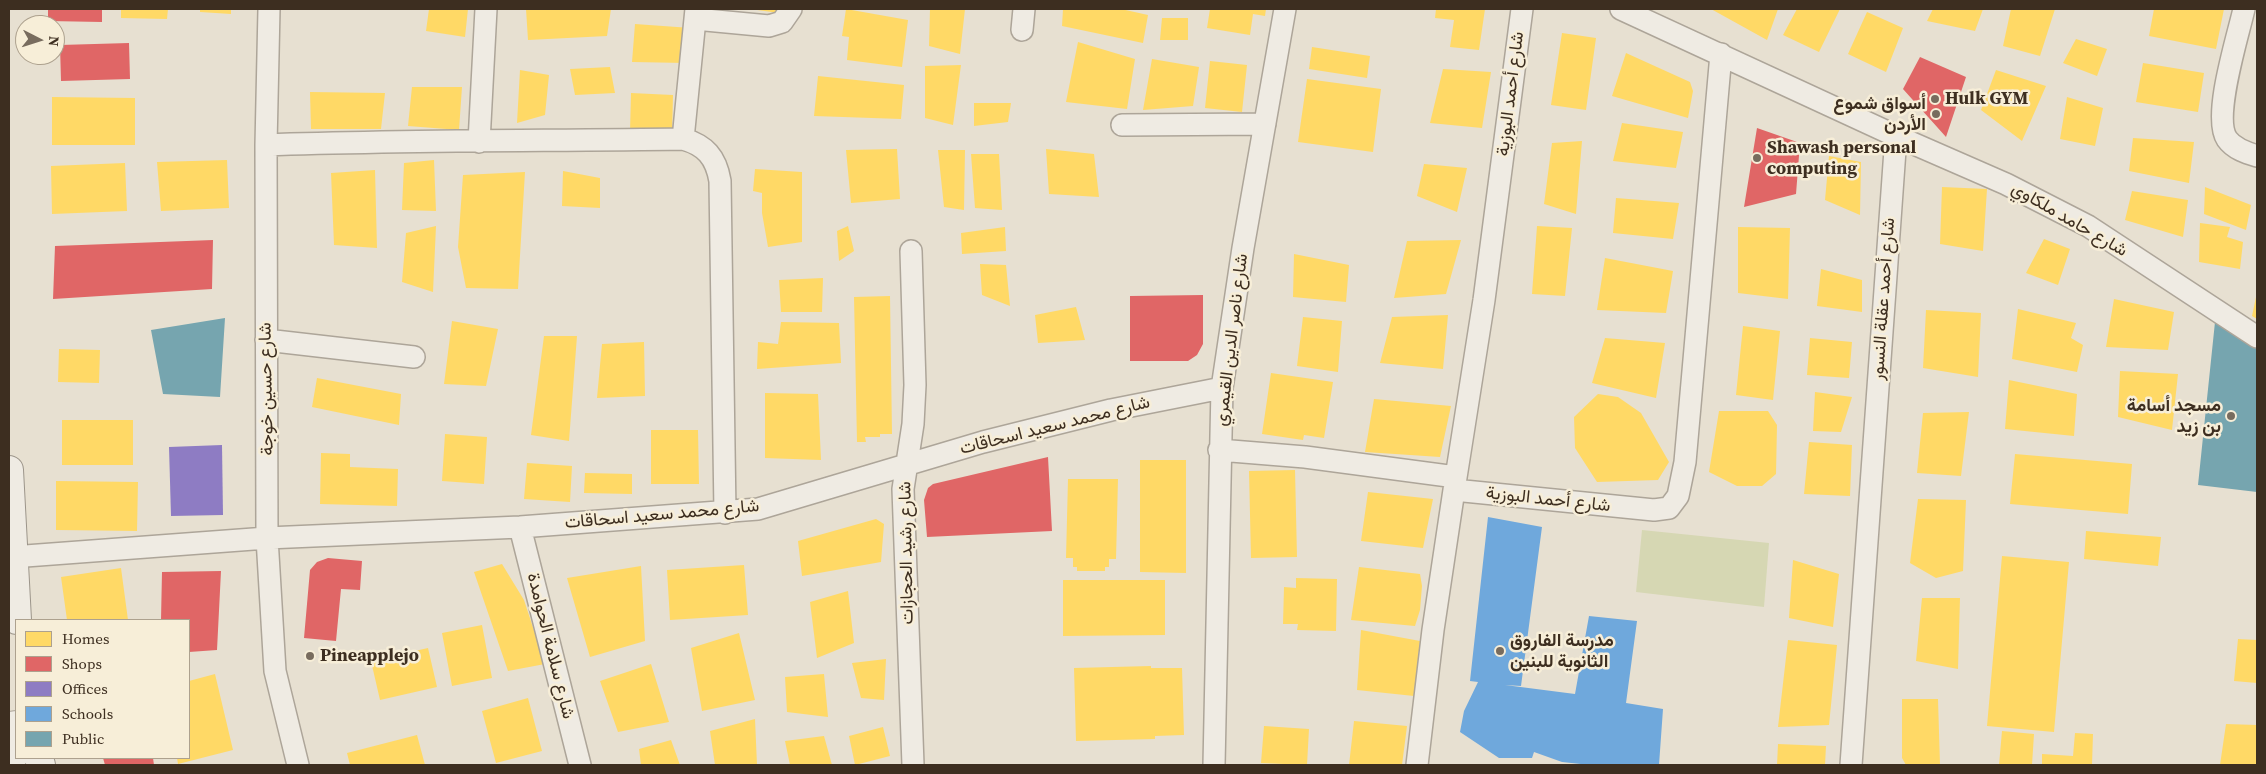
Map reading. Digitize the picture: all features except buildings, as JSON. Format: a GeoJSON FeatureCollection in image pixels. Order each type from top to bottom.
{"type":"FeatureCollection","features":[{"type":"Feature","properties":{"kind":"main road"},"geometry":{"type":"LineString","coordinates":[[9,470],[12,557],[17,619]]}},
{"type":"Feature","properties":{"kind":"street","name":"شارع حسين خوجة"},"geometry":{"type":"LineString","coordinates":[[269,9],[266,146],[267,538],[275,671],[298,765]]}},
{"type":"Feature","properties":{"kind":"street"},"geometry":{"type":"LineString","coordinates":[[479,142],[486,9]]}},
{"type":"Feature","properties":{"kind":"street","name":"شارع ناصر الدين القيمري"},"geometry":{"type":"LineString","coordinates":[[1214,765],[1219,450],[1222,388],[1285,9]]}},
{"type":"Feature","properties":{"kind":"street","name":"شارع أحمد البوزية"},"geometry":{"type":"LineString","coordinates":[[1522,9],[1482,310],[1455,484],[1654,510],[1669,508],[1678,496],[1685,462],[1721,54]]}},
{"type":"Feature","properties":{"kind":"street"},"geometry":{"type":"LineString","coordinates":[[2244,9],[2224,94],[2222,122],[2227,139],[2242,151],[2257,156]]}},
{"type":"Feature","properties":{"kind":"street"},"geometry":{"type":"LineString","coordinates":[[1631,11],[1896,136]]}},
{"type":"Feature","properties":{"kind":"street"},"geometry":{"type":"LineString","coordinates":[[683,139],[695,14],[760,27],[776,25],[788,14]]}},
{"type":"Feature","properties":{"kind":"street"},"geometry":{"type":"LineString","coordinates":[[1122,124],[1265,124]]}},
{"type":"Feature","properties":{"kind":"street","name":"شارع حامد ملكاوي"},"geometry":{"type":"LineString","coordinates":[[1896,136],[2006,184],[2088,226],[2257,337]]}},
{"type":"Feature","properties":{"kind":"street","name":"شارع أحمد عقلة النسور"},"geometry":{"type":"LineString","coordinates":[[1851,765],[1896,136]]}},
{"type":"Feature","properties":{"kind":"street"},"geometry":{"type":"LineString","coordinates":[[266,146],[415,140],[479,142],[683,139],[700,145],[713,157],[720,180],[725,513]]}},
{"type":"Feature","properties":{"kind":"street","name":"شارع رشيد الحجازات"},"geometry":{"type":"LineString","coordinates":[[911,251],[915,385],[914,424],[903,489],[913,765]]}},
{"type":"Feature","properties":{"kind":"street"},"geometry":{"type":"LineString","coordinates":[[266,340],[414,356]]}},
{"type":"Feature","properties":{"kind":"street","name":"شارع محمد سعيد اسحاقات"},"geometry":{"type":"LineString","coordinates":[[12,557],[267,538],[520,527],[725,513],[758,508],[906,465],[1096,414],[1222,388]]}},
{"type":"Feature","properties":{"kind":"street"},"geometry":{"type":"LineString","coordinates":[[1219,450],[1305,456],[1455,484],[1433,630],[1417,765]]}},
{"type":"Feature","properties":{"kind":"street","name":"شارع سلامة الحوامدة"},"geometry":{"type":"LineString","coordinates":[[520,527],[580,765]]}},
{"type":"Feature","properties":{"kind":"green space"},"geometry":{"type":"Polygon","coordinates":[[[1642,530],[1769,543],[1764,607],[1636,592],[1642,530]]]}},
{"type":"Feature","properties":{"kind":"place","name":"Hulk GYM"},"geometry":{"type":"Point","coordinates":[1935,99]}},
{"type":"Feature","properties":{"kind":"place","name":"أسواق شموع الأردن"},"geometry":{"type":"Point","coordinates":[1936,114]}},
{"type":"Feature","properties":{"kind":"place","name":"Shawash personal computing"},"geometry":{"type":"Point","coordinates":[1757,158]}},
{"type":"Feature","properties":{"kind":"place","name":"مسجد أسامة بن زيد"},"geometry":{"type":"Point","coordinates":[2231,416]}},
{"type":"Feature","properties":{"kind":"place","name":"مدرسة الفاروق الثانوية للبنين"},"geometry":{"type":"Point","coordinates":[1500,651]}},
{"type":"Feature","properties":{"kind":"place","name":"Pineapplejo"},"geometry":{"type":"Point","coordinates":[310,656]}}]}
